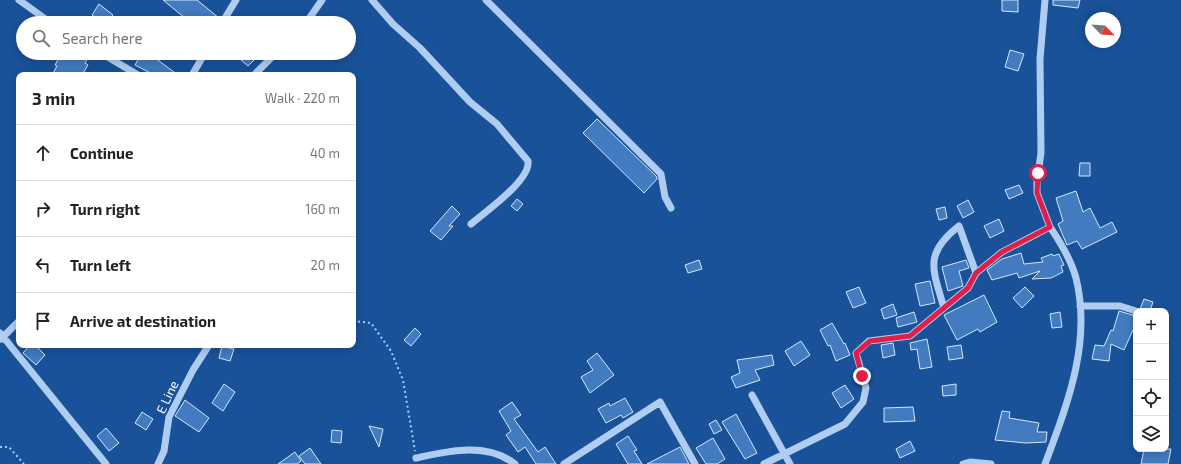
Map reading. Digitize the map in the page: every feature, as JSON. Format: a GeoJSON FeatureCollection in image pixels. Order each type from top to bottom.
{"type":"FeatureCollection","features":[{"type":"Feature","properties":{"kind":"street"},"geometry":{"type":"LineString","coordinates":[[19,0],[41,16]]}},
{"type":"Feature","properties":{"kind":"street"},"geometry":{"type":"LineString","coordinates":[[226,16],[236,0]]}},
{"type":"Feature","properties":{"kind":"street"},"geometry":{"type":"LineString","coordinates":[[311,16],[322,0]]}},
{"type":"Feature","properties":{"kind":"street"},"geometry":{"type":"LineString","coordinates":[[372,0],[393,24],[420,48],[470,102],[497,124],[528,161],[527,170],[519,182],[471,224]]}},
{"type":"Feature","properties":{"kind":"street"},"geometry":{"type":"LineString","coordinates":[[486,0],[661,174],[665,197],[671,208]]}},
{"type":"Feature","properties":{"kind":"street"},"geometry":{"type":"LineString","coordinates":[[1045,0],[1040,59],[1041,153],[1036,181],[1037,193],[1050,227],[1063,246],[1076,277],[1080,306],[1077,370],[1045,464]]}},
{"type":"Feature","properties":{"kind":"street"},"geometry":{"type":"LineString","coordinates":[[113,60],[133,72]]}},
{"type":"Feature","properties":{"kind":"street"},"geometry":{"type":"LineString","coordinates":[[194,72],[201,60]]}},
{"type":"Feature","properties":{"kind":"street"},"geometry":{"type":"LineString","coordinates":[[257,72],[269,60]]}},
{"type":"Feature","properties":{"kind":"street"},"geometry":{"type":"LineString","coordinates":[[944,308],[932,267],[942,242],[959,226],[976,273]]}},
{"type":"Feature","properties":{"kind":"street"},"geometry":{"type":"LineString","coordinates":[[764,464],[844,424],[863,402],[866,388],[856,353],[860,349],[870,341],[910,336],[968,288],[976,273],[1002,252],[1050,227]]}},
{"type":"Feature","properties":{"kind":"street"},"geometry":{"type":"LineString","coordinates":[[1080,306],[1120,306],[1133,310]]}},
{"type":"Feature","properties":{"kind":"street"},"geometry":{"type":"LineString","coordinates":[[16,324],[1,337],[106,464]]}},
{"type":"Feature","properties":{"kind":"street","name":"E Line"},"geometry":{"type":"LineString","coordinates":[[158,464],[164,451],[169,417],[193,370],[207,348]]}},
{"type":"Feature","properties":{"kind":"street"},"geometry":{"type":"LineString","coordinates":[[752,395],[790,464]]}},
{"type":"Feature","properties":{"kind":"street"},"geometry":{"type":"LineString","coordinates":[[564,464],[660,402],[696,464]]}},
{"type":"Feature","properties":{"kind":"street"},"geometry":{"type":"LineString","coordinates":[[416,458],[447,452],[487,451],[507,458],[515,464]]}},
{"type":"Feature","properties":{"kind":"street"},"geometry":{"type":"LineString","coordinates":[[963,464],[970,462],[991,464]]}},
{"type":"Feature","properties":{"kind":"path"},"geometry":{"type":"LineString","coordinates":[[356,320],[372,322],[391,352],[403,380],[416,458]]}},
{"type":"Feature","properties":{"kind":"path"},"geometry":{"type":"LineString","coordinates":[[0,447],[8,447],[24,464]]}},
{"type":"Feature","properties":{"kind":"building"},"geometry":{"type":"Polygon","coordinates":[[[163,0],[197,0],[217,16],[182,16],[163,0]]]}},
{"type":"Feature","properties":{"kind":"building"},"geometry":{"type":"Polygon","coordinates":[[[1002,0],[1018,0],[1018,12],[1002,11],[1002,0]]]}},
{"type":"Feature","properties":{"kind":"building"},"geometry":{"type":"Polygon","coordinates":[[[1053,0],[1080,0],[1078,8],[1053,5],[1053,0]]]}},
{"type":"Feature","properties":{"kind":"building"},"geometry":{"type":"Polygon","coordinates":[[[99,4],[113,15],[93,16],[92,15],[99,4]]]}},
{"type":"Feature","properties":{"kind":"building"},"geometry":{"type":"Polygon","coordinates":[[[1010,50],[1024,54],[1018,71],[1005,67],[1010,50]]]}},
{"type":"Feature","properties":{"kind":"building"},"geometry":{"type":"Polygon","coordinates":[[[58,60],[87,60],[85,63],[88,65],[84,72],[54,72],[57,66],[55,65],[58,60]]]}},
{"type":"Feature","properties":{"kind":"building"},"geometry":{"type":"Polygon","coordinates":[[[138,60],[158,60],[174,72],[148,72],[135,65],[138,60]]]}},
{"type":"Feature","properties":{"kind":"building"},"geometry":{"type":"Polygon","coordinates":[[[241,60],[254,60],[248,66],[241,60]]]}},
{"type":"Feature","properties":{"kind":"building"},"geometry":{"type":"Polygon","coordinates":[[[597,119],[657,177],[657,179],[644,193],[583,133],[597,119]]]}},
{"type":"Feature","properties":{"kind":"building"},"geometry":{"type":"Polygon","coordinates":[[[1080,163],[1090,163],[1090,176],[1079,176],[1080,163]]]}},
{"type":"Feature","properties":{"kind":"building"},"geometry":{"type":"Polygon","coordinates":[[[1019,185],[1023,193],[1009,199],[1005,190],[1019,185]]]}},
{"type":"Feature","properties":{"kind":"building"},"geometry":{"type":"Polygon","coordinates":[[[1076,191],[1083,212],[1090,208],[1100,228],[1112,222],[1117,232],[1082,249],[1077,241],[1067,245],[1058,224],[1063,221],[1056,198],[1076,191]]]}},
{"type":"Feature","properties":{"kind":"building"},"geometry":{"type":"Polygon","coordinates":[[[517,199],[523,204],[517,211],[511,206],[517,199]]]}},
{"type":"Feature","properties":{"kind":"building"},"geometry":{"type":"Polygon","coordinates":[[[968,200],[974,212],[963,218],[957,206],[968,200]]]}},
{"type":"Feature","properties":{"kind":"building"},"geometry":{"type":"Polygon","coordinates":[[[452,206],[460,214],[449,226],[453,226],[441,240],[430,231],[452,206]]]}},
{"type":"Feature","properties":{"kind":"building"},"geometry":{"type":"Polygon","coordinates":[[[945,207],[947,218],[939,220],[936,209],[945,207]]]}},
{"type":"Feature","properties":{"kind":"building"},"geometry":{"type":"Polygon","coordinates":[[[999,219],[1004,231],[990,238],[984,226],[999,219]]]}},
{"type":"Feature","properties":{"kind":"building"},"geometry":{"type":"Polygon","coordinates":[[[1021,253],[1024,264],[1043,262],[1041,258],[1052,254],[1053,256],[1059,254],[1064,265],[1061,266],[1063,272],[1051,278],[1032,279],[1040,271],[1019,278],[1017,273],[992,280],[987,270],[1002,259],[1021,253]]]}},
{"type":"Feature","properties":{"kind":"building"},"geometry":{"type":"Polygon","coordinates":[[[699,260],[702,269],[688,273],[685,265],[699,260]]]}},
{"type":"Feature","properties":{"kind":"building"},"geometry":{"type":"Polygon","coordinates":[[[966,260],[969,268],[959,271],[963,286],[948,291],[942,267],[966,260]]]}},
{"type":"Feature","properties":{"kind":"building"},"geometry":{"type":"Polygon","coordinates":[[[930,281],[935,303],[920,306],[915,284],[930,281]]]}},
{"type":"Feature","properties":{"kind":"building"},"geometry":{"type":"Polygon","coordinates":[[[859,287],[866,303],[853,308],[846,292],[859,287]]]}},
{"type":"Feature","properties":{"kind":"building"},"geometry":{"type":"Polygon","coordinates":[[[1025,287],[1034,296],[1022,308],[1013,298],[1025,287]]]}},
{"type":"Feature","properties":{"kind":"building"},"geometry":{"type":"Polygon","coordinates":[[[984,295],[997,322],[980,332],[978,329],[957,340],[944,315],[984,295]]]}},
{"type":"Feature","properties":{"kind":"building"},"geometry":{"type":"Polygon","coordinates":[[[1144,299],[1153,302],[1151,308],[1140,308],[1144,299]]]}},
{"type":"Feature","properties":{"kind":"building"},"geometry":{"type":"Polygon","coordinates":[[[893,304],[897,315],[884,319],[881,309],[893,304]]]}},
{"type":"Feature","properties":{"kind":"building"},"geometry":{"type":"Polygon","coordinates":[[[1119,311],[1133,315],[1133,330],[1124,350],[1111,344],[1109,361],[1092,359],[1095,345],[1104,346],[1111,330],[1113,331],[1119,311]]]}},
{"type":"Feature","properties":{"kind":"building"},"geometry":{"type":"Polygon","coordinates":[[[914,312],[917,322],[898,327],[896,318],[914,312]]]}},
{"type":"Feature","properties":{"kind":"building"},"geometry":{"type":"Polygon","coordinates":[[[1060,312],[1062,327],[1052,328],[1050,314],[1060,312]]]}},
{"type":"Feature","properties":{"kind":"building"},"geometry":{"type":"Polygon","coordinates":[[[832,323],[844,344],[845,343],[850,355],[836,361],[830,345],[828,346],[820,330],[832,323]]]}},
{"type":"Feature","properties":{"kind":"building"},"geometry":{"type":"Polygon","coordinates":[[[415,328],[421,334],[411,346],[404,340],[415,328]]]}},
{"type":"Feature","properties":{"kind":"building"},"geometry":{"type":"Polygon","coordinates":[[[927,339],[932,367],[920,369],[917,349],[911,350],[910,343],[927,339]]]}},
{"type":"Feature","properties":{"kind":"building"},"geometry":{"type":"Polygon","coordinates":[[[801,341],[810,355],[794,366],[785,351],[801,341]]]}},
{"type":"Feature","properties":{"kind":"building"},"geometry":{"type":"Polygon","coordinates":[[[893,343],[895,355],[883,358],[881,345],[893,343]]]}},
{"type":"Feature","properties":{"kind":"building"},"geometry":{"type":"Polygon","coordinates":[[[961,345],[963,358],[949,360],[947,347],[961,345]]]}},
{"type":"Feature","properties":{"kind":"building"},"geometry":{"type":"Polygon","coordinates":[[[27,348],[38,348],[45,355],[36,365],[23,353],[27,348]]]}},
{"type":"Feature","properties":{"kind":"building"},"geometry":{"type":"Polygon","coordinates":[[[222,348],[234,349],[230,361],[219,358],[222,348]]]}},
{"type":"Feature","properties":{"kind":"building"},"geometry":{"type":"Polygon","coordinates":[[[597,353],[614,375],[590,393],[581,377],[593,370],[587,361],[597,353]]]}},
{"type":"Feature","properties":{"kind":"building"},"geometry":{"type":"Polygon","coordinates":[[[772,355],[774,365],[755,370],[760,380],[736,388],[731,377],[740,373],[737,360],[772,355]]]}},
{"type":"Feature","properties":{"kind":"building"},"geometry":{"type":"Polygon","coordinates":[[[224,384],[235,392],[223,411],[212,403],[224,384]]]}},
{"type":"Feature","properties":{"kind":"building"},"geometry":{"type":"Polygon","coordinates":[[[956,384],[956,395],[943,396],[942,386],[956,384]]]}},
{"type":"Feature","properties":{"kind":"building"},"geometry":{"type":"Polygon","coordinates":[[[845,385],[854,399],[841,408],[832,393],[845,385]]]}},
{"type":"Feature","properties":{"kind":"building"},"geometry":{"type":"Polygon","coordinates":[[[625,398],[633,412],[623,418],[621,415],[606,423],[598,409],[609,403],[610,406],[625,398]]]}},
{"type":"Feature","properties":{"kind":"building"},"geometry":{"type":"Polygon","coordinates":[[[185,400],[209,418],[199,432],[175,416],[185,400]]]}},
{"type":"Feature","properties":{"kind":"building"},"geometry":{"type":"Polygon","coordinates":[[[512,402],[521,415],[514,419],[538,452],[545,447],[556,464],[536,464],[525,447],[518,452],[506,435],[511,431],[499,411],[512,402]]]}},
{"type":"Feature","properties":{"kind":"building"},"geometry":{"type":"Polygon","coordinates":[[[913,407],[915,421],[884,422],[884,408],[913,407]]]}},
{"type":"Feature","properties":{"kind":"building"},"geometry":{"type":"Polygon","coordinates":[[[1002,411],[1010,412],[1009,418],[1039,423],[1037,432],[1047,432],[1046,442],[1026,443],[995,440],[1002,411]]]}},
{"type":"Feature","properties":{"kind":"building"},"geometry":{"type":"Polygon","coordinates":[[[142,412],[153,419],[146,430],[135,423],[142,412]]]}},
{"type":"Feature","properties":{"kind":"building"},"geometry":{"type":"Polygon","coordinates":[[[736,414],[757,453],[745,459],[722,422],[736,414]]]}},
{"type":"Feature","properties":{"kind":"building"},"geometry":{"type":"Polygon","coordinates":[[[716,420],[722,430],[714,434],[709,424],[716,420]]]}},
{"type":"Feature","properties":{"kind":"building"},"geometry":{"type":"Polygon","coordinates":[[[369,426],[383,429],[379,447],[369,426]]]}},
{"type":"Feature","properties":{"kind":"building"},"geometry":{"type":"Polygon","coordinates":[[[106,428],[119,443],[109,451],[97,436],[106,428]]]}},
{"type":"Feature","properties":{"kind":"building"},"geometry":{"type":"Polygon","coordinates":[[[332,430],[342,431],[341,443],[331,442],[332,430]]]}},
{"type":"Feature","properties":{"kind":"building"},"geometry":{"type":"Polygon","coordinates":[[[628,436],[637,450],[634,451],[642,464],[628,464],[616,444],[628,436]]]}},
{"type":"Feature","properties":{"kind":"building"},"geometry":{"type":"Polygon","coordinates":[[[713,438],[725,459],[717,464],[706,464],[696,448],[713,438]]]}},
{"type":"Feature","properties":{"kind":"building"},"geometry":{"type":"Polygon","coordinates":[[[910,441],[915,451],[900,458],[896,449],[910,441]]]}},
{"type":"Feature","properties":{"kind":"building"},"geometry":{"type":"Polygon","coordinates":[[[680,447],[689,464],[647,464],[680,447]]]}},
{"type":"Feature","properties":{"kind":"building"},"geometry":{"type":"Polygon","coordinates":[[[310,448],[321,464],[305,464],[299,456],[310,448]]]}},
{"type":"Feature","properties":{"kind":"building"},"geometry":{"type":"Polygon","coordinates":[[[1169,449],[1171,449],[1168,464],[1141,464],[1143,452],[1169,452],[1169,449]]]}},
{"type":"Feature","properties":{"kind":"building"},"geometry":{"type":"Polygon","coordinates":[[[295,452],[301,461],[297,464],[278,464],[295,452]]]}},
{"type":"Feature","properties":{"kind":"route"},"geometry":{"type":"LineString","coordinates":[[862,376],[856,353],[870,341],[910,336],[968,288],[976,273],[1002,252],[1050,227],[1037,193],[1036,181],[1038,173]]}}]}
